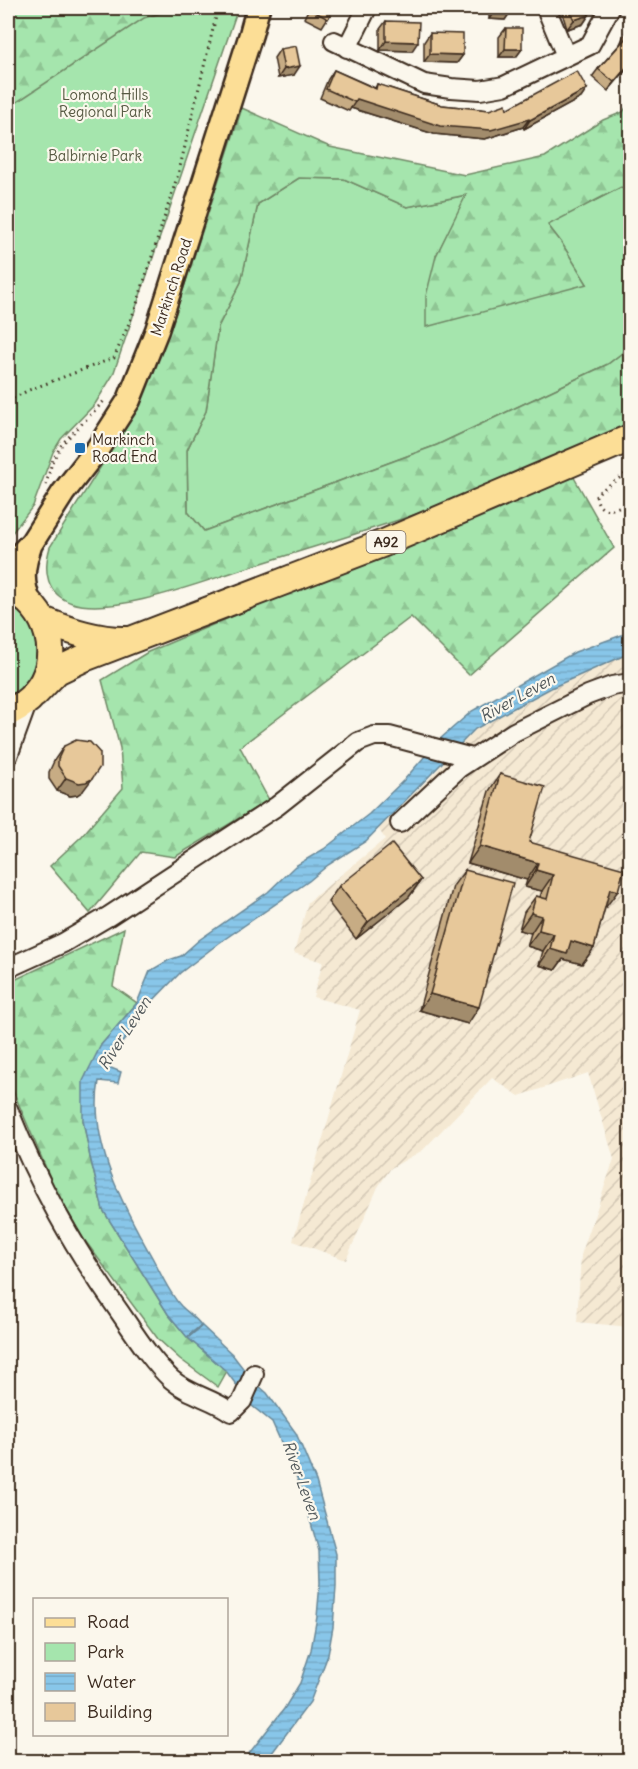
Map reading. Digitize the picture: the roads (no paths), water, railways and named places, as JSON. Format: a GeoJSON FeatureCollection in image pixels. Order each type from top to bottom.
{"type":"FeatureCollection","features":[{"type":"Feature","properties":{"kind":"highway","name":"A92"},"geometry":{"type":"LineString","coordinates":[[23,703],[57,671],[84,658],[384,543],[630,438]]}},
{"type":"Feature","properties":{"kind":"highway","name":"A92"},"geometry":{"type":"LineString","coordinates":[[26,603],[65,629],[112,640],[138,639]]}},
{"type":"Feature","properties":{"kind":"highway"},"geometry":{"type":"LineString","coordinates":[[23,703],[45,677],[50,658],[50,639],[26,603]]}},
{"type":"Feature","properties":{"kind":"main road","name":"Markinch Road"},"geometry":{"type":"LineString","coordinates":[[8,567],[32,542],[63,493],[98,448],[129,400],[158,330],[258,8]]}},
{"type":"Feature","properties":{"kind":"main road","name":"Markinch Road"},"geometry":{"type":"LineString","coordinates":[[26,603],[23,574],[32,542]]}},
{"type":"Feature","properties":{"kind":"street"},"geometry":{"type":"LineString","coordinates":[[368,8],[341,45],[424,84],[480,90],[504,86],[590,45],[610,8]]}},
{"type":"Feature","properties":{"kind":"street"},"geometry":{"type":"LineString","coordinates":[[546,8],[566,56]]}},
{"type":"Feature","properties":{"kind":"street"},"geometry":{"type":"LineString","coordinates":[[400,823],[468,757],[588,695],[612,686],[630,683]]}},
{"type":"Feature","properties":{"kind":"street"},"geometry":{"type":"LineString","coordinates":[[8,756],[23,703]]}},
{"type":"Feature","properties":{"kind":"street"},"geometry":{"type":"LineString","coordinates":[[8,969],[63,943],[109,916],[276,806],[358,742],[374,736],[382,736],[468,757]]}},
{"type":"Feature","properties":{"kind":"street"},"geometry":{"type":"LineString","coordinates":[[8,1109],[48,1199],[61,1222],[95,1278],[152,1357],[171,1378],[186,1390],[224,1406],[231,1412],[242,1401],[254,1374]]}},
{"type":"Feature","properties":{"kind":"water","name":"River Leven"},"geometry":{"type":"Polygon","coordinates":[[[630,632],[630,653],[551,688],[475,729],[366,841],[328,865],[180,973],[145,1009],[139,1023],[119,1046],[106,1066],[121,1072],[118,1083],[99,1081],[97,1104],[104,1151],[120,1196],[166,1283],[181,1306],[201,1325],[187,1337],[168,1314],[103,1210],[83,1120],[83,1081],[101,1045],[137,1003],[150,971],[181,956],[199,940],[268,892],[295,866],[324,849],[369,814],[404,780],[440,739],[472,711],[575,652],[630,632]]]}},
{"type":"Feature","properties":{"kind":"water","name":"River Leven"},"geometry":{"type":"Polygon","coordinates":[[[202,1326],[232,1354],[252,1380],[267,1393],[296,1433],[316,1481],[336,1554],[333,1627],[328,1655],[310,1702],[266,1761],[243,1761],[284,1709],[300,1683],[311,1650],[317,1617],[320,1583],[319,1551],[300,1485],[272,1422],[252,1406],[226,1371],[188,1338],[202,1326]]]}},
{"type":"Feature","properties":{"kind":"place","name":"Markinch Road End"},"geometry":{"type":"Point","coordinates":[80,448]}},
{"type":"Feature","properties":{"kind":"park label","name":"Lomond Hills Regional Park"},"geometry":{"type":"Point","coordinates":[105,102]}},
{"type":"Feature","properties":{"kind":"park label","name":"Balbirnie Park"},"geometry":{"type":"Point","coordinates":[95,155]}}]}
